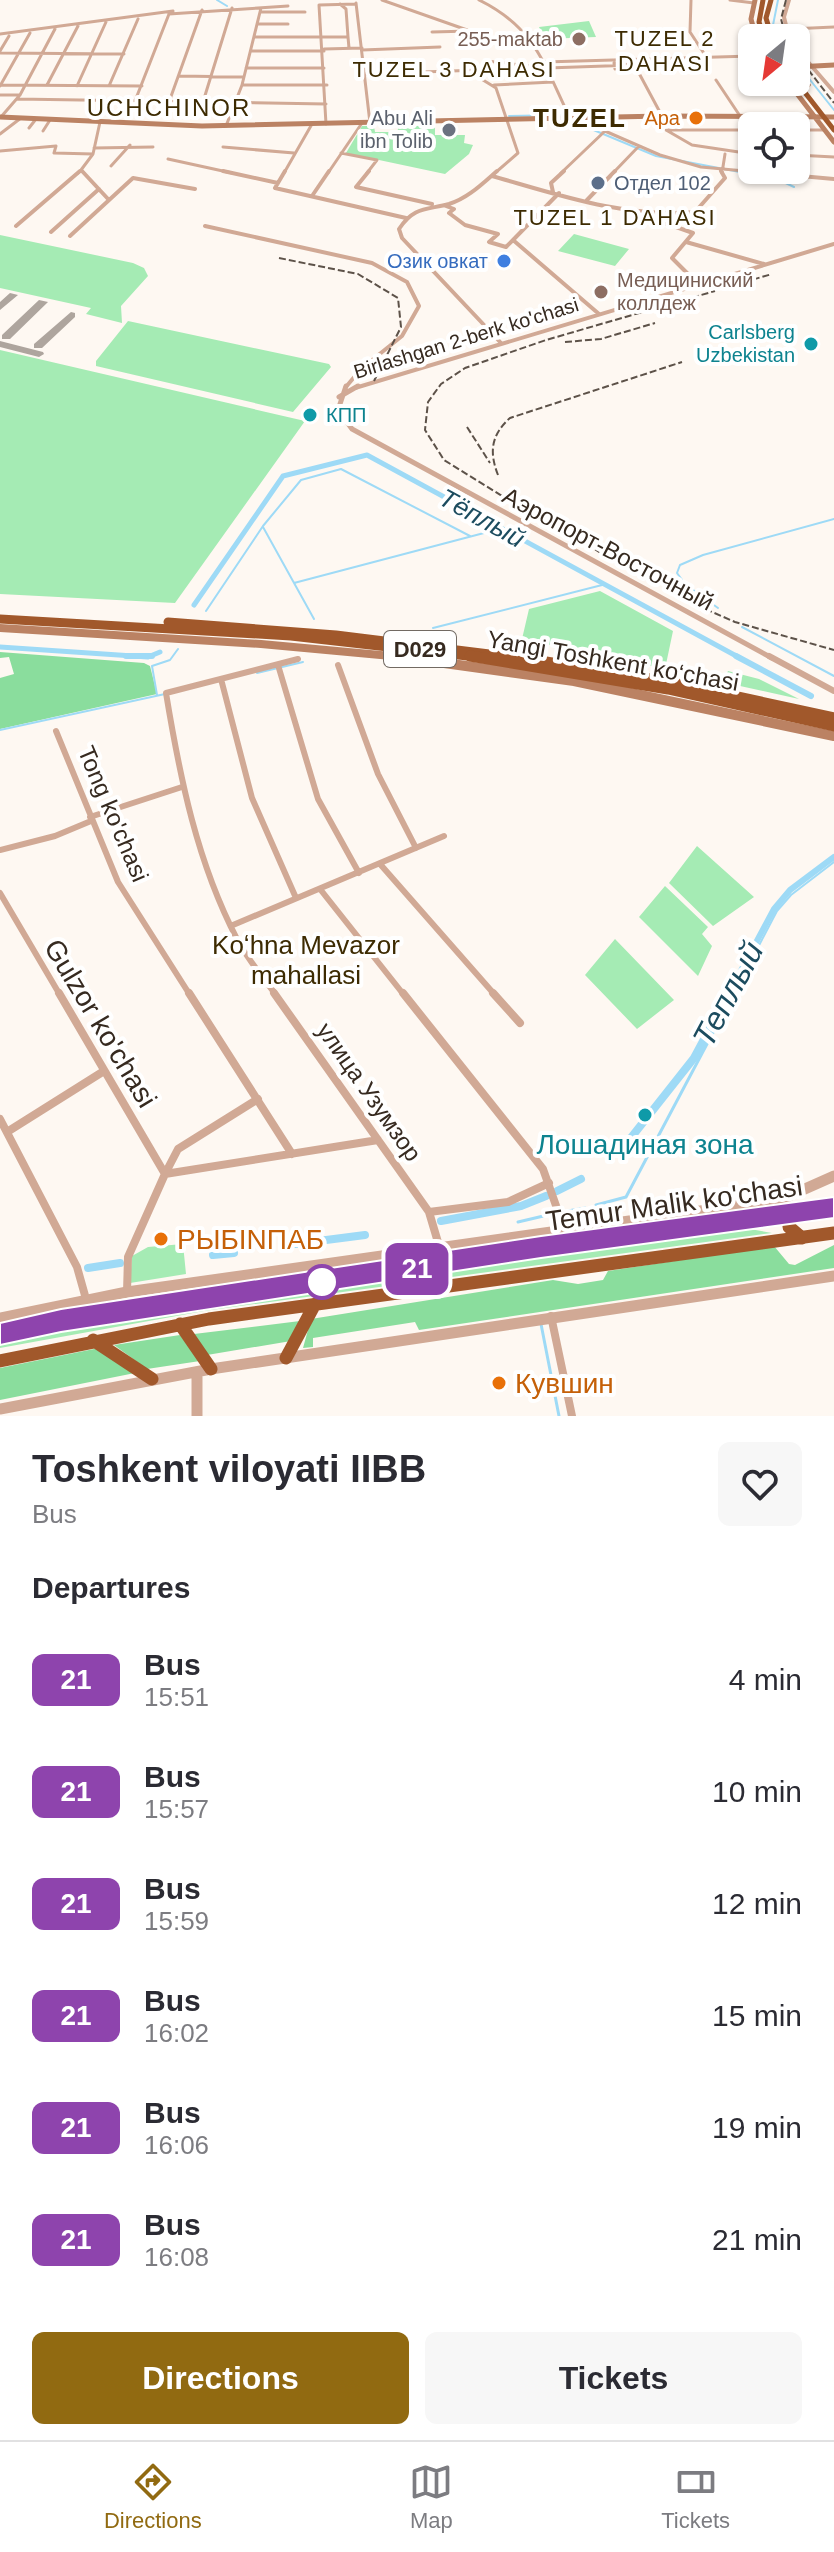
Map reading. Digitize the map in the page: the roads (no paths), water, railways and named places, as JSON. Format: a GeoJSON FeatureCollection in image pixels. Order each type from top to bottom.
{"type":"FeatureCollection","features":[{"type":"Feature","properties":{"kind":"highway"},"geometry":{"type":"LineString","coordinates":[[761,24],[759,12],[763,0]]}},
{"type":"Feature","properties":{"kind":"highway"},"geometry":{"type":"LineString","coordinates":[[768,24],[766,18],[771,0]]}},
{"type":"Feature","properties":{"kind":"highway"},"geometry":{"type":"LineString","coordinates":[[751,17],[759,12]]}},
{"type":"Feature","properties":{"kind":"highway"},"geometry":{"type":"LineString","coordinates":[[810,87],[834,118]]}},
{"type":"Feature","properties":{"kind":"highway"},"geometry":{"type":"LineString","coordinates":[[808,96],[834,130]]}},
{"type":"Feature","properties":{"kind":"highway","name":"Yangi Toshkent ko‘chasi"},"geometry":{"type":"LineString","coordinates":[[0,612],[284,629],[450,645],[671,681],[834,718]]}},
{"type":"Feature","properties":{"kind":"highway","name":"Yangi Toshkent ko‘chasi"},"geometry":{"type":"LineString","coordinates":[[0,619],[307,638],[490,658],[658,686],[834,726]]}},
{"type":"Feature","properties":{"kind":"highway","name":"Temur Malik ko'chasi"},"geometry":{"type":"LineString","coordinates":[[0,1334],[61,1321],[535,1248],[834,1208]]}},
{"type":"Feature","properties":{"kind":"highway"},"geometry":{"type":"LineString","coordinates":[[790,1214],[789,1227],[802,1238]]}},
{"type":"Feature","properties":{"kind":"highway","name":"Temur Malik ko'chasi"},"geometry":{"type":"LineString","coordinates":[[0,1361],[180,1324],[834,1233]]}},
{"type":"Feature","properties":{"kind":"highway"},"geometry":{"type":"LineString","coordinates":[[286,1358],[315,1304]]}},
{"type":"Feature","properties":{"kind":"highway"},"geometry":{"type":"LineString","coordinates":[[180,1324],[204,1370]]}},
{"type":"Feature","properties":{"kind":"highway"},"geometry":{"type":"LineString","coordinates":[[93,1340],[152,1379]]}},
{"type":"Feature","properties":{"kind":"main road"},"geometry":{"type":"LineString","coordinates":[[753,24],[755,1]]}},
{"type":"Feature","properties":{"kind":"main road"},"geometry":{"type":"LineString","coordinates":[[810,67],[834,66]]}},
{"type":"Feature","properties":{"kind":"main road"},"geometry":{"type":"LineString","coordinates":[[799,96],[834,142]]}},
{"type":"Feature","properties":{"kind":"main road"},"geometry":{"type":"LineString","coordinates":[[1,117],[226,126],[738,116]]}},
{"type":"Feature","properties":{"kind":"main road"},"geometry":{"type":"LineString","coordinates":[[810,116],[834,118]]}},
{"type":"Feature","properties":{"kind":"main road"},"geometry":{"type":"LineString","coordinates":[[0,628],[278,645],[420,658],[639,693],[834,736]]}},
{"type":"Feature","properties":{"kind":"street"},"geometry":{"type":"LineString","coordinates":[[382,0],[470,31],[432,32]]}},
{"type":"Feature","properties":{"kind":"street"},"geometry":{"type":"LineString","coordinates":[[479,0],[520,24],[534,39],[572,118],[602,133],[691,165],[723,171],[834,179]]}},
{"type":"Feature","properties":{"kind":"street"},"geometry":{"type":"LineString","coordinates":[[691,0],[690,32],[707,58]]}},
{"type":"Feature","properties":{"kind":"street"},"geometry":{"type":"LineString","coordinates":[[730,0],[755,1]]}},
{"type":"Feature","properties":{"kind":"street"},"geometry":{"type":"LineString","coordinates":[[785,24],[789,0]]}},
{"type":"Feature","properties":{"kind":"street"},"geometry":{"type":"LineString","coordinates":[[326,124],[327,85],[319,3],[356,2],[370,123]]}},
{"type":"Feature","properties":{"kind":"street"},"geometry":{"type":"LineString","coordinates":[[340,4],[346,9],[349,48]]}},
{"type":"Feature","properties":{"kind":"street"},"geometry":{"type":"LineString","coordinates":[[260,10],[288,6]]}},
{"type":"Feature","properties":{"kind":"street"},"geometry":{"type":"LineString","coordinates":[[0,36],[138,19],[196,8]]}},
{"type":"Feature","properties":{"kind":"street"},"geometry":{"type":"LineString","coordinates":[[203,102],[232,8]]}},
{"type":"Feature","properties":{"kind":"street"},"geometry":{"type":"LineString","coordinates":[[0,36],[202,10],[232,8],[305,12]]}},
{"type":"Feature","properties":{"kind":"street"},"geometry":{"type":"LineString","coordinates":[[169,102],[202,10]]}},
{"type":"Feature","properties":{"kind":"street"},"geometry":{"type":"LineString","coordinates":[[226,126],[237,103],[260,10]]}},
{"type":"Feature","properties":{"kind":"street"},"geometry":{"type":"LineString","coordinates":[[135,101],[173,13]]}},
{"type":"Feature","properties":{"kind":"street"},"geometry":{"type":"LineString","coordinates":[[257,24],[287,27],[290,13]]}},
{"type":"Feature","properties":{"kind":"street"},"geometry":{"type":"LineString","coordinates":[[109,86],[138,19]]}},
{"type":"Feature","properties":{"kind":"street"},"geometry":{"type":"LineString","coordinates":[[77,86],[106,22]]}},
{"type":"Feature","properties":{"kind":"street"},"geometry":{"type":"LineString","coordinates":[[47,85],[78,26]]}},
{"type":"Feature","properties":{"kind":"street"},"geometry":{"type":"LineString","coordinates":[[810,28],[834,27]]}},
{"type":"Feature","properties":{"kind":"street"},"geometry":{"type":"LineString","coordinates":[[1,117],[19,97],[55,29]]}},
{"type":"Feature","properties":{"kind":"street"},"geometry":{"type":"LineString","coordinates":[[0,85],[30,33]]}},
{"type":"Feature","properties":{"kind":"street"},"geometry":{"type":"LineString","coordinates":[[9,36],[0,52],[124,54]]}},
{"type":"Feature","properties":{"kind":"street"},"geometry":{"type":"LineString","coordinates":[[254,37],[348,37]]}},
{"type":"Feature","properties":{"kind":"street"},"geometry":{"type":"LineString","coordinates":[[251,51],[440,47]]}},
{"type":"Feature","properties":{"kind":"street"},"geometry":{"type":"LineString","coordinates":[[544,62],[738,57]]}},
{"type":"Feature","properties":{"kind":"street"},"geometry":{"type":"LineString","coordinates":[[631,58],[662,116]]}},
{"type":"Feature","properties":{"kind":"street"},"geometry":{"type":"LineString","coordinates":[[487,61],[547,68],[615,69],[633,65]]}},
{"type":"Feature","properties":{"kind":"street"},"geometry":{"type":"LineString","coordinates":[[810,64],[834,92]]}},
{"type":"Feature","properties":{"kind":"street"},"geometry":{"type":"LineString","coordinates":[[246,68],[324,68]]}},
{"type":"Feature","properties":{"kind":"street"},"geometry":{"type":"LineString","coordinates":[[364,74],[480,70],[483,80],[494,85],[553,82]]}},
{"type":"Feature","properties":{"kind":"street"},"geometry":{"type":"LineString","coordinates":[[179,76],[244,77]]}},
{"type":"Feature","properties":{"kind":"street"},"geometry":{"type":"LineString","coordinates":[[716,80],[738,113]]}},
{"type":"Feature","properties":{"kind":"street"},"geometry":{"type":"LineString","coordinates":[[0,85],[142,86]]}},
{"type":"Feature","properties":{"kind":"street"},"geometry":{"type":"LineString","coordinates":[[242,85],[327,85]]}},
{"type":"Feature","properties":{"kind":"street"},"geometry":{"type":"LineString","coordinates":[[446,205],[492,176],[518,153],[512,144],[508,121],[494,85]]}},
{"type":"Feature","properties":{"kind":"street"},"geometry":{"type":"LineString","coordinates":[[0,95],[326,104]]}},
{"type":"Feature","properties":{"kind":"street"},"geometry":{"type":"LineString","coordinates":[[0,134],[21,118]]}},
{"type":"Feature","properties":{"kind":"street"},"geometry":{"type":"LineString","coordinates":[[29,128],[36,119]]}},
{"type":"Feature","properties":{"kind":"street"},"geometry":{"type":"LineString","coordinates":[[43,131],[50,120]]}},
{"type":"Feature","properties":{"kind":"street"},"geometry":{"type":"LineString","coordinates":[[16,226],[81,170],[93,154],[100,122]]}},
{"type":"Feature","properties":{"kind":"street"},"geometry":{"type":"LineString","coordinates":[[312,196],[362,123]]}},
{"type":"Feature","properties":{"kind":"street"},"geometry":{"type":"LineString","coordinates":[[312,124],[277,189],[406,218]]}},
{"type":"Feature","properties":{"kind":"street"},"geometry":{"type":"LineString","coordinates":[[738,130],[666,130],[674,138],[725,154],[738,154]]}},
{"type":"Feature","properties":{"kind":"street"},"geometry":{"type":"LineString","coordinates":[[810,130],[824,130]]}},
{"type":"Feature","properties":{"kind":"street"},"geometry":{"type":"LineString","coordinates":[[553,192],[551,183],[602,133]]}},
{"type":"Feature","properties":{"kind":"street"},"geometry":{"type":"LineString","coordinates":[[111,166],[130,145]]}},
{"type":"Feature","properties":{"kind":"street"},"geometry":{"type":"LineString","coordinates":[[0,151],[56,146],[54,153],[93,154]]}},
{"type":"Feature","properties":{"kind":"street"},"geometry":{"type":"LineString","coordinates":[[94,148],[153,147]]}},
{"type":"Feature","properties":{"kind":"street"},"geometry":{"type":"LineString","coordinates":[[223,147],[294,153]]}},
{"type":"Feature","properties":{"kind":"street"},"geometry":{"type":"LineString","coordinates":[[587,200],[638,147]]}},
{"type":"Feature","properties":{"kind":"street"},"geometry":{"type":"LineString","coordinates":[[341,153],[377,160],[356,187],[446,205],[454,209],[449,213],[465,225],[498,234],[489,242],[506,247],[559,193]]}},
{"type":"Feature","properties":{"kind":"street"},"geometry":{"type":"LineString","coordinates":[[642,215],[695,212],[725,178],[725,154]]}},
{"type":"Feature","properties":{"kind":"street"},"geometry":{"type":"LineString","coordinates":[[810,156],[834,157]]}},
{"type":"Feature","properties":{"kind":"street"},"geometry":{"type":"LineString","coordinates":[[168,159],[278,183]]}},
{"type":"Feature","properties":{"kind":"street"},"geometry":{"type":"LineString","coordinates":[[81,170],[109,200]]}},
{"type":"Feature","properties":{"kind":"street"},"geometry":{"type":"LineString","coordinates":[[492,176],[642,215],[664,226],[693,233],[672,261],[698,284]]}},
{"type":"Feature","properties":{"kind":"street"},"geometry":{"type":"LineString","coordinates":[[70,236],[133,178],[195,189]]}},
{"type":"Feature","properties":{"kind":"street"},"geometry":{"type":"LineString","coordinates":[[51,232],[99,189]]}},
{"type":"Feature","properties":{"kind":"street"},"geometry":{"type":"LineString","coordinates":[[432,204],[406,218],[399,229],[402,238],[501,343]]}},
{"type":"Feature","properties":{"kind":"street"},"geometry":{"type":"LineString","coordinates":[[205,226],[355,256],[407,282],[419,306],[416,320],[393,346],[354,375],[339,397]]}},
{"type":"Feature","properties":{"kind":"street"},"geometry":{"type":"LineString","coordinates":[[513,240],[599,314]]}},
{"type":"Feature","properties":{"kind":"street"},"geometry":{"type":"LineString","coordinates":[[686,242],[764,264]]}},
{"type":"Feature","properties":{"kind":"street","name":"Birlashgan 2-berk ko'chasi"},"geometry":{"type":"LineString","coordinates":[[339,397],[364,383],[834,244]]}},
{"type":"Feature","properties":{"kind":"street","name":"Аэропорт-Восточный"},"geometry":{"type":"LineString","coordinates":[[339,397],[338,410],[342,419],[366,438],[834,691]]}},
{"type":"Feature","properties":{"kind":"street"},"geometry":{"type":"LineString","coordinates":[[296,898],[252,798],[222,681],[279,667],[298,659]]}},
{"type":"Feature","properties":{"kind":"street"},"geometry":{"type":"LineString","coordinates":[[338,665],[378,774],[416,848]]}},
{"type":"Feature","properties":{"kind":"street"},"geometry":{"type":"LineString","coordinates":[[279,667],[318,799],[359,873]]}},
{"type":"Feature","properties":{"kind":"street","name":"улица Узумзор"},"geometry":{"type":"LineString","coordinates":[[222,681],[166,695],[182,787],[205,863],[238,941],[429,1212],[440,1249]]}},
{"type":"Feature","properties":{"kind":"street","name":"Tong ko'chasi"},"geometry":{"type":"LineString","coordinates":[[56,731],[118,882],[292,1154]]}},
{"type":"Feature","properties":{"kind":"street"},"geometry":{"type":"LineString","coordinates":[[0,850],[55,836],[90,819],[182,787]]}},
{"type":"Feature","properties":{"kind":"street"},"geometry":{"type":"LineString","coordinates":[[233,925],[444,836]]}},
{"type":"Feature","properties":{"kind":"street"},"geometry":{"type":"LineString","coordinates":[[380,864],[520,1023]]}},
{"type":"Feature","properties":{"kind":"street"},"geometry":{"type":"LineString","coordinates":[[320,889],[537,1161],[549,1183],[565,1231]]}},
{"type":"Feature","properties":{"kind":"street","name":"Gulzor ko'chasi"},"geometry":{"type":"LineString","coordinates":[[0,893],[165,1174]]}},
{"type":"Feature","properties":{"kind":"street"},"geometry":{"type":"LineString","coordinates":[[7,1132],[104,1071]]}},
{"type":"Feature","properties":{"kind":"street"},"geometry":{"type":"LineString","coordinates":[[127,1292],[128,1257],[178,1149],[258,1099]]}},
{"type":"Feature","properties":{"kind":"street"},"geometry":{"type":"LineString","coordinates":[[0,1119],[77,1267],[86,1299]]}},
{"type":"Feature","properties":{"kind":"street"},"geometry":{"type":"LineString","coordinates":[[165,1174],[378,1140]]}},
{"type":"Feature","properties":{"kind":"street"},"geometry":{"type":"LineString","coordinates":[[0,1318],[127,1292],[768,1201],[834,1176]]}},
{"type":"Feature","properties":{"kind":"street"},"geometry":{"type":"LineString","coordinates":[[429,1212],[508,1202],[549,1183]]}},
{"type":"Feature","properties":{"kind":"street"},"geometry":{"type":"LineString","coordinates":[[665,1217],[684,1228]]}},
{"type":"Feature","properties":{"kind":"street"},"geometry":{"type":"LineString","coordinates":[[535,1248],[544,1235]]}},
{"type":"Feature","properties":{"kind":"street"},"geometry":{"type":"LineString","coordinates":[[0,1409],[204,1370],[834,1276]]}},
{"type":"Feature","properties":{"kind":"street"},"geometry":{"type":"LineString","coordinates":[[551,1316],[572,1416]]}},
{"type":"Feature","properties":{"kind":"street"},"geometry":{"type":"LineString","coordinates":[[197,1416],[204,1370]]}},
{"type":"Feature","properties":{"kind":"waterway"},"geometry":{"type":"LineString","coordinates":[[217,0],[227,6]]}},
{"type":"Feature","properties":{"kind":"waterway"},"geometry":{"type":"LineString","coordinates":[[773,24],[778,0]]}},
{"type":"Feature","properties":{"kind":"waterway"},"geometry":{"type":"LineString","coordinates":[[810,80],[834,110]]}},
{"type":"Feature","properties":{"kind":"waterway"},"geometry":{"type":"LineString","coordinates":[[509,116],[564,115]]}},
{"type":"Feature","properties":{"kind":"waterway"},"geometry":{"type":"LineString","coordinates":[[572,121],[656,156],[738,172]]}},
{"type":"Feature","properties":{"kind":"waterway"},"geometry":{"type":"LineString","coordinates":[[788,184],[794,187]]}},
{"type":"Feature","properties":{"kind":"waterway","name":"Тёплый"},"geometry":{"type":"LineString","coordinates":[[194,605],[283,476],[367,455],[740,658]]}},
{"type":"Feature","properties":{"kind":"waterway"},"geometry":{"type":"LineString","coordinates":[[206,611],[263,526],[301,480],[341,469],[470,536]]}},
{"type":"Feature","properties":{"kind":"waterway"},"geometry":{"type":"LineString","coordinates":[[718,608],[685,584],[677,573],[680,565],[703,555],[834,519]]}},
{"type":"Feature","properties":{"kind":"waterway"},"geometry":{"type":"LineString","coordinates":[[263,527],[294,583]]}},
{"type":"Feature","properties":{"kind":"waterway"},"geometry":{"type":"LineString","coordinates":[[294,583],[503,528]]}},
{"type":"Feature","properties":{"kind":"waterway"},"geometry":{"type":"LineString","coordinates":[[294,583],[314,619]]}},
{"type":"Feature","properties":{"kind":"waterway"},"geometry":{"type":"LineString","coordinates":[[433,628],[606,584]]}},
{"type":"Feature","properties":{"kind":"waterway"},"geometry":{"type":"LineString","coordinates":[[742,627],[834,676]]}},
{"type":"Feature","properties":{"kind":"waterway","name":"Тёплый"},"geometry":{"type":"LineString","coordinates":[[0,647],[133,656]]}},
{"type":"Feature","properties":{"kind":"waterway"},"geometry":{"type":"LineString","coordinates":[[157,695],[152,666],[170,660],[178,649]]}},
{"type":"Feature","properties":{"kind":"waterway","name":"Тёплый"},"geometry":{"type":"LineString","coordinates":[[150,656],[160,652]]}},
{"type":"Feature","properties":{"kind":"waterway","name":"Тёплый"},"geometry":{"type":"LineString","coordinates":[[126,656],[133,656]]}},
{"type":"Feature","properties":{"kind":"waterway","name":"Тёплый"},"geometry":{"type":"LineString","coordinates":[[133,656],[150,656]]}},
{"type":"Feature","properties":{"kind":"waterway","name":"Тёплый"},"geometry":{"type":"LineString","coordinates":[[133,656],[150,656]]}},
{"type":"Feature","properties":{"kind":"waterway","name":"Тёплый"},"geometry":{"type":"LineString","coordinates":[[736,656],[811,696]]}},
{"type":"Feature","properties":{"kind":"waterway"},"geometry":{"type":"LineString","coordinates":[[257,673],[303,662]]}},
{"type":"Feature","properties":{"kind":"waterway"},"geometry":{"type":"LineString","coordinates":[[0,730],[165,694]]}},
{"type":"Feature","properties":{"kind":"waterway","name":"Теплый"},"geometry":{"type":"LineString","coordinates":[[728,995],[774,909],[790,890],[834,857]]}},
{"type":"Feature","properties":{"kind":"waterway","name":"Теплый"},"geometry":{"type":"LineString","coordinates":[[733,995],[777,911],[791,895],[834,862]]}},
{"type":"Feature","properties":{"kind":"waterway","name":"Теплый"},"geometry":{"type":"LineString","coordinates":[[630,1139],[694,1058],[729,993]]}},
{"type":"Feature","properties":{"kind":"waterway"},"geometry":{"type":"LineString","coordinates":[[596,1205],[626,1197],[734,993]]}},
{"type":"Feature","properties":{"kind":"waterway","name":"Теплый"},"geometry":{"type":"LineString","coordinates":[[557,1191],[581,1179]]}},
{"type":"Feature","properties":{"kind":"waterway","name":"Теплый"},"geometry":{"type":"LineString","coordinates":[[441,1221],[521,1206],[546,1196]]}},
{"type":"Feature","properties":{"kind":"waterway"},"geometry":{"type":"LineString","coordinates":[[562,1212],[585,1208]]}},
{"type":"Feature","properties":{"kind":"waterway"},"geometry":{"type":"LineString","coordinates":[[518,1222],[552,1214]]}},
{"type":"Feature","properties":{"kind":"waterway","name":"Теплый"},"geometry":{"type":"LineString","coordinates":[[295,1244],[365,1235]]}},
{"type":"Feature","properties":{"kind":"waterway","name":"Теплый"},"geometry":{"type":"LineString","coordinates":[[213,1255],[234,1253]]}},
{"type":"Feature","properties":{"kind":"waterway","name":"Теплый"},"geometry":{"type":"LineString","coordinates":[[88,1268],[120,1263]]}},
{"type":"Feature","properties":{"kind":"waterway"},"geometry":{"type":"LineString","coordinates":[[541,1324],[559,1416]]}},
{"type":"Feature","properties":{"kind":"railway"},"geometry":{"type":"LineString","coordinates":[[782,24],[786,0]]}},
{"type":"Feature","properties":{"kind":"railway"},"geometry":{"type":"LineString","coordinates":[[810,72],[834,103]]}},
{"type":"Feature","properties":{"kind":"railway"},"geometry":{"type":"LineString","coordinates":[[279,258],[358,274],[398,298],[401,327],[374,381]]}},
{"type":"Feature","properties":{"kind":"railway"},"geometry":{"type":"LineString","coordinates":[[724,288],[772,274]]}},
{"type":"Feature","properties":{"kind":"railway"},"geometry":{"type":"LineString","coordinates":[[578,543],[444,460],[425,430],[428,402],[441,384],[465,368],[546,340],[715,291]]}},
{"type":"Feature","properties":{"kind":"railway"},"geometry":{"type":"LineString","coordinates":[[565,342],[601,339],[655,323]]}},
{"type":"Feature","properties":{"kind":"railway"},"geometry":{"type":"LineString","coordinates":[[498,475],[493,459],[495,437],[510,418],[682,362]]}},
{"type":"Feature","properties":{"kind":"railway"},"geometry":{"type":"LineString","coordinates":[[467,427],[490,463]]}},
{"type":"Feature","properties":{"kind":"railway"},"geometry":{"type":"LineString","coordinates":[[570,533],[621,566]]}},
{"type":"Feature","properties":{"kind":"railway"},"geometry":{"type":"LineString","coordinates":[[687,601],[735,622],[834,650]]}},
{"type":"Feature","properties":{"kind":"place","name":"255-maktab"},"geometry":{"type":"Point","coordinates":[579,39]}},
{"type":"Feature","properties":{"kind":"place","name":"Ара"},"geometry":{"type":"Point","coordinates":[696,118]}},
{"type":"Feature","properties":{"kind":"place","name":"Abu Ali ibn Tolib"},"geometry":{"type":"Point","coordinates":[449,130]}},
{"type":"Feature","properties":{"kind":"place","name":"Отдел 102"},"geometry":{"type":"Point","coordinates":[598,183]}},
{"type":"Feature","properties":{"kind":"place","name":"Озик овкат"},"geometry":{"type":"Point","coordinates":[504,261]}},
{"type":"Feature","properties":{"kind":"place","name":"Медициниский коллдеж"},"geometry":{"type":"Point","coordinates":[601,292]}},
{"type":"Feature","properties":{"kind":"place","name":"Carlsberg Uzbekistan"},"geometry":{"type":"Point","coordinates":[811,344]}},
{"type":"Feature","properties":{"kind":"place","name":"КПП"},"geometry":{"type":"Point","coordinates":[310,415]}},
{"type":"Feature","properties":{"kind":"place","name":"Лошадиная зона"},"geometry":{"type":"Point","coordinates":[645,1115]}},
{"type":"Feature","properties":{"kind":"place","name":"РЫБINПАБ"},"geometry":{"type":"Point","coordinates":[161,1239]}},
{"type":"Feature","properties":{"kind":"place","name":"Кувшин"},"geometry":{"type":"Point","coordinates":[499,1383]}},
{"type":"Feature","properties":{"kind":"district","name":"TUZEL 2 DAHASI"},"geometry":{"type":"Point","coordinates":[665,50]}},
{"type":"Feature","properties":{"kind":"district","name":"TUZEL 3 DAHASI"},"geometry":{"type":"Point","coordinates":[454,69]}},
{"type":"Feature","properties":{"kind":"district","name":"UCHCHINOR"},"geometry":{"type":"Point","coordinates":[169,108]}},
{"type":"Feature","properties":{"kind":"district","name":"TUZEL"},"geometry":{"type":"Point","coordinates":[580,118]}},
{"type":"Feature","properties":{"kind":"district","name":"TUZEL 1 DAHASI"},"geometry":{"type":"Point","coordinates":[615,217]}},
{"type":"Feature","properties":{"kind":"district","name":"Koʻhna Mevazor mahallasi"},"geometry":{"type":"Point","coordinates":[306,960]}}]}
